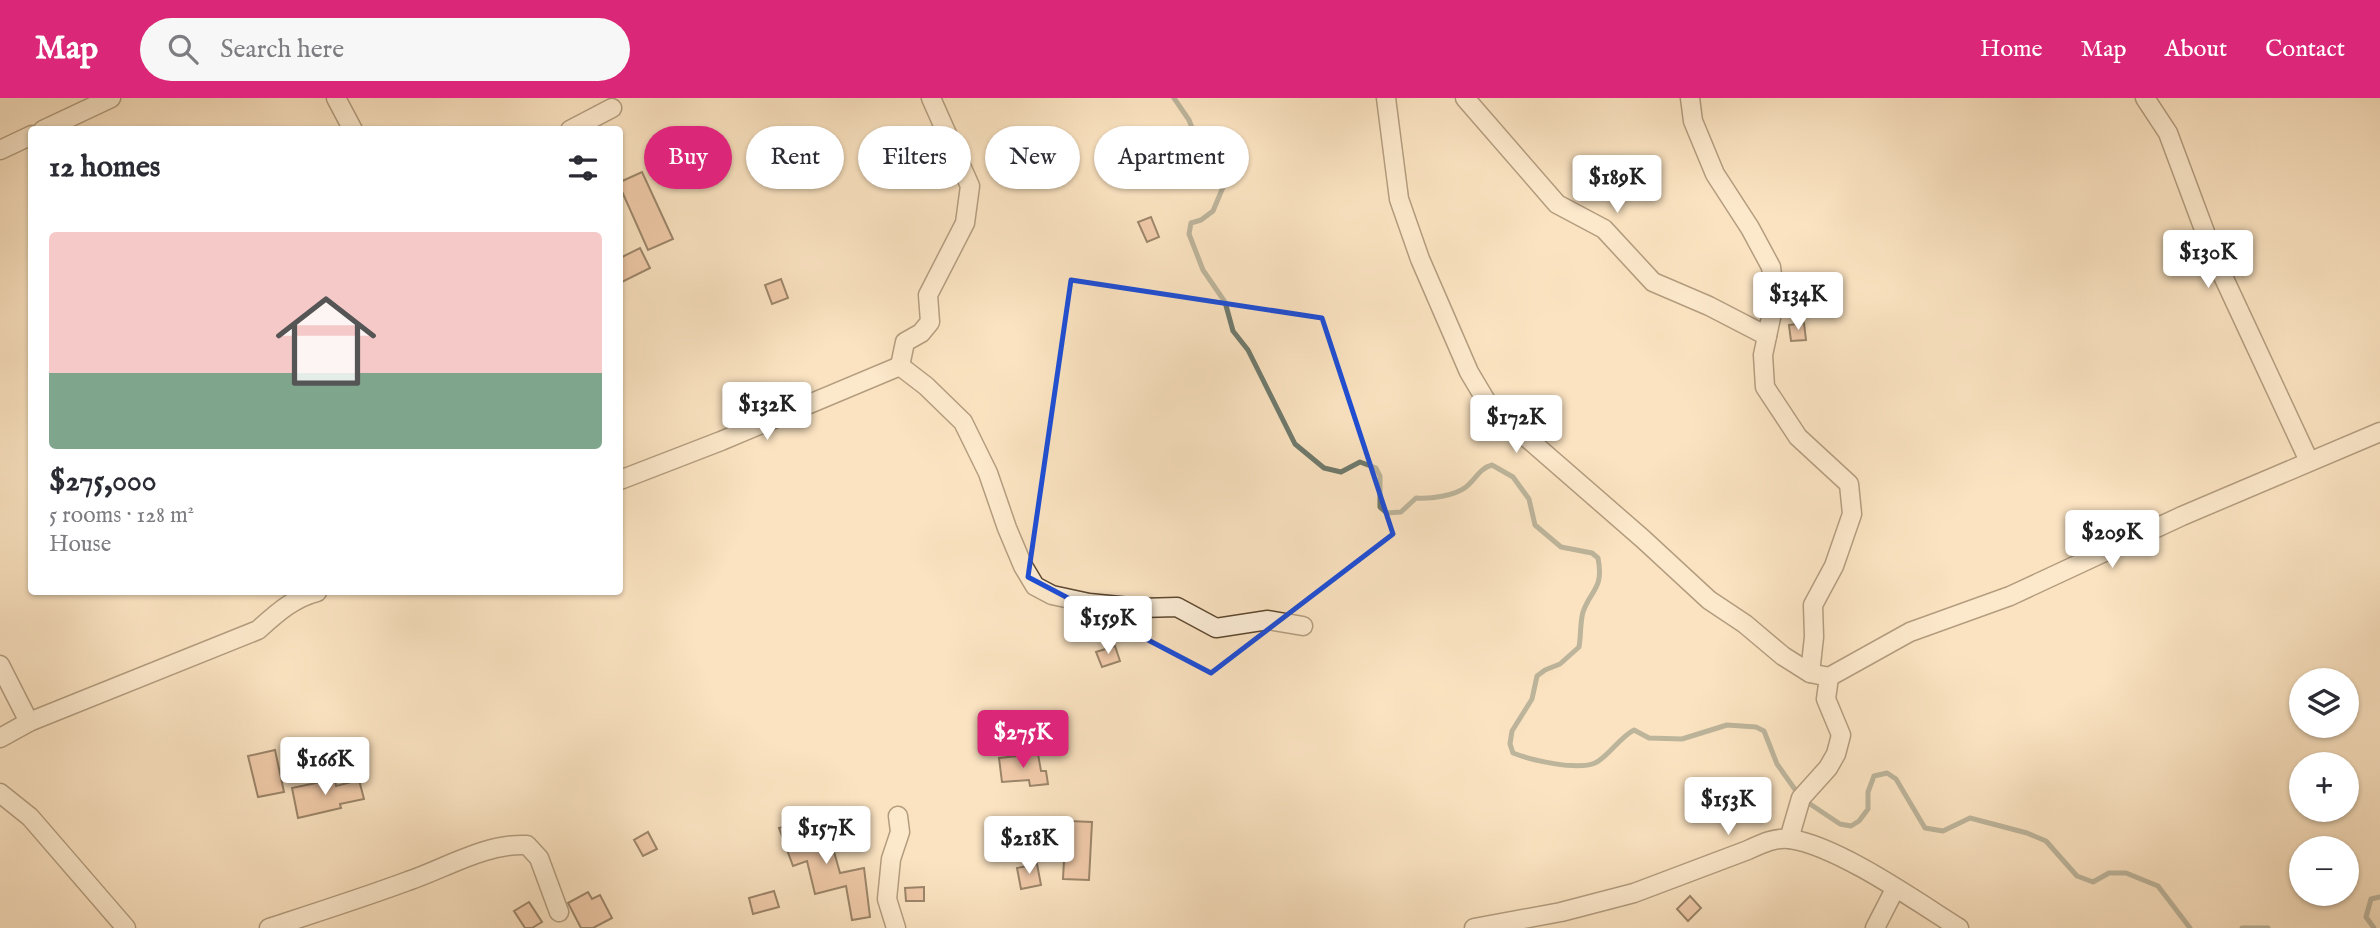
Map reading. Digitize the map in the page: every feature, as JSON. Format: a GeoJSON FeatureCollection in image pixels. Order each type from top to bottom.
{"type":"FeatureCollection","features":[{"type":"Feature","properties":{"kind":"street"},"geometry":{"type":"LineString","coordinates":[[52,126],[111,98]]}},
{"type":"Feature","properties":{"kind":"street"},"geometry":{"type":"LineString","coordinates":[[336,98],[351,126]]}},
{"type":"Feature","properties":{"kind":"street"},"geometry":{"type":"LineString","coordinates":[[900,366],[905,342],[921,333],[930,322],[928,295],[965,223],[971,186],[931,98]]}},
{"type":"Feature","properties":{"kind":"street"},"geometry":{"type":"LineString","coordinates":[[1386,98],[1399,200],[1420,259],[1469,372],[1488,404],[1709,600],[1810,673],[1829,677],[1910,632],[2010,596],[2182,516],[2380,432]]}},
{"type":"Feature","properties":{"kind":"street"},"geometry":{"type":"LineString","coordinates":[[1465,98],[1557,204],[1604,229],[1653,282],[1709,306],[1767,336]]}},
{"type":"Feature","properties":{"kind":"street"},"geometry":{"type":"LineString","coordinates":[[1690,98],[1693,121],[1716,174],[1771,267],[1775,299],[1763,355],[1765,387],[1798,437],[1849,484],[1852,514],[1834,566],[1813,605],[1814,637],[1810,673]]}},
{"type":"Feature","properties":{"kind":"street"},"geometry":{"type":"LineString","coordinates":[[2145,98],[2168,133],[2215,259],[2309,461]]}},
{"type":"Feature","properties":{"kind":"street"},"geometry":{"type":"LineString","coordinates":[[578,126],[612,108]]}},
{"type":"Feature","properties":{"kind":"street"},"geometry":{"type":"LineString","coordinates":[[0,150],[28,137]]}},
{"type":"Feature","properties":{"kind":"street"},"geometry":{"type":"LineString","coordinates":[[623,479],[900,366]]}},
{"type":"Feature","properties":{"kind":"street"},"geometry":{"type":"LineString","coordinates":[[900,366],[926,386],[963,422],[988,473],[1023,565],[1035,586],[1052,595],[1089,603],[1140,608],[1177,607],[1216,628],[1268,620],[1303,626]]}},
{"type":"Feature","properties":{"kind":"street"},"geometry":{"type":"LineString","coordinates":[[0,738],[29,722],[258,631],[282,608],[305,595]]}},
{"type":"Feature","properties":{"kind":"street"},"geometry":{"type":"LineString","coordinates":[[0,665],[29,722]]}},
{"type":"Feature","properties":{"kind":"street"},"geometry":{"type":"LineString","coordinates":[[1789,839],[1801,798],[1828,768],[1841,734],[1826,699],[1829,677]]}},
{"type":"Feature","properties":{"kind":"street"},"geometry":{"type":"LineString","coordinates":[[0,793],[30,817],[126,928]]}},
{"type":"Feature","properties":{"kind":"street"},"geometry":{"type":"LineString","coordinates":[[896,928],[887,899],[891,859],[900,832],[898,816]]}},
{"type":"Feature","properties":{"kind":"street"},"geometry":{"type":"LineString","coordinates":[[1474,928],[1561,912],[1634,893],[1766,841],[1789,839],[1817,847],[1849,862],[1959,928]]}},
{"type":"Feature","properties":{"kind":"street"},"geometry":{"type":"LineString","coordinates":[[269,928],[510,844],[527,845],[538,858],[559,912]]}},
{"type":"Feature","properties":{"kind":"street"},"geometry":{"type":"LineString","coordinates":[[1875,928],[1895,889]]}},
{"type":"Feature","properties":{"kind":"highlighted area"},"geometry":{"type":"Polygon","coordinates":[[[1071,280],[1322,318],[1393,534],[1211,673],[1028,577],[1071,280]]]}},
{"type":"Feature","properties":{"kind":"building"},"geometry":{"type":"Polygon","coordinates":[[[642,172],[644,189],[650,189],[673,239],[648,250],[623,194],[623,181],[642,172]]]}},
{"type":"Feature","properties":{"kind":"building"},"geometry":{"type":"Polygon","coordinates":[[[1151,217],[1159,237],[1147,242],[1138,222],[1151,217]]]}},
{"type":"Feature","properties":{"kind":"building"},"geometry":{"type":"Polygon","coordinates":[[[640,248],[650,268],[623,282],[623,256],[640,248]]]}},
{"type":"Feature","properties":{"kind":"building"},"geometry":{"type":"Polygon","coordinates":[[[781,279],[788,298],[772,304],[765,285],[781,279]]]}},
{"type":"Feature","properties":{"kind":"building"},"geometry":{"type":"Polygon","coordinates":[[[1804,323],[1806,340],[1791,341],[1789,325],[1804,323]]]}},
{"type":"Feature","properties":{"kind":"building"},"geometry":{"type":"Polygon","coordinates":[[[1115,646],[1120,661],[1102,667],[1096,652],[1115,646]]]}},
{"type":"Feature","properties":{"kind":"building"},"geometry":{"type":"Polygon","coordinates":[[[275,750],[284,792],[258,797],[248,756],[275,750]]]}},
{"type":"Feature","properties":{"kind":"building"},"geometry":{"type":"Polygon","coordinates":[[[1038,754],[1041,771],[1046,771],[1048,784],[1030,786],[1029,780],[1002,782],[999,758],[1038,754]]]}},
{"type":"Feature","properties":{"kind":"building"},"geometry":{"type":"Polygon","coordinates":[[[335,779],[336,786],[359,780],[364,799],[340,804],[341,808],[298,818],[292,788],[335,779]]]}},
{"type":"Feature","properties":{"kind":"building"},"geometry":{"type":"Polygon","coordinates":[[[1068,821],[1092,822],[1089,880],[1063,879],[1064,860],[1067,860],[1068,821]]]}},
{"type":"Feature","properties":{"kind":"building"},"geometry":{"type":"Polygon","coordinates":[[[818,822],[822,836],[829,834],[840,873],[864,868],[870,917],[852,920],[846,886],[815,894],[807,861],[793,866],[779,828],[818,822]]]}},
{"type":"Feature","properties":{"kind":"building"},"geometry":{"type":"Polygon","coordinates":[[[648,832],[657,849],[643,856],[634,840],[648,832]]]}},
{"type":"Feature","properties":{"kind":"building"},"geometry":{"type":"Polygon","coordinates":[[[1037,864],[1041,885],[1021,889],[1017,868],[1037,864]]]}},
{"type":"Feature","properties":{"kind":"building"},"geometry":{"type":"Polygon","coordinates":[[[924,887],[924,901],[906,901],[905,888],[924,887]]]}},
{"type":"Feature","properties":{"kind":"building"},"geometry":{"type":"Polygon","coordinates":[[[774,891],[779,907],[753,914],[749,898],[774,891]]]}},
{"type":"Feature","properties":{"kind":"building"},"geometry":{"type":"Polygon","coordinates":[[[588,892],[592,899],[600,895],[612,918],[593,928],[581,928],[568,903],[588,892]]]}},
{"type":"Feature","properties":{"kind":"building"},"geometry":{"type":"Polygon","coordinates":[[[1690,896],[1701,908],[1688,921],[1677,909],[1690,896]]]}},
{"type":"Feature","properties":{"kind":"building"},"geometry":{"type":"Polygon","coordinates":[[[529,902],[542,922],[532,928],[525,928],[514,911],[529,902]]]}},
{"type":"Feature","properties":{"kind":"waterway"},"geometry":{"type":"LineString","coordinates":[[1174,98],[1189,120],[1199,146],[1213,152],[1232,153],[1238,161],[1235,172],[1226,180],[1213,211],[1201,220],[1191,223],[1189,234],[1203,270],[1225,302],[1233,331],[1248,350],[1295,444],[1324,468],[1341,472],[1360,462],[1376,468],[1380,476],[1380,507],[1387,513],[1401,512],[1416,498],[1455,493],[1492,465],[1513,477],[1529,499],[1535,525],[1561,547],[1592,553],[1598,558],[1598,583],[1583,612],[1579,647],[1560,664],[1537,676],[1532,699],[1512,731],[1510,744],[1513,753],[1554,764],[1587,765],[1600,760],[1634,730],[1649,738],[1682,739],[1727,725],[1756,727],[1764,731],[1777,764],[1801,798],[1840,824],[1851,826],[1859,821],[1868,809],[1868,792],[1874,776],[1887,773],[1896,779],[1925,828],[1943,831],[1970,818],[2027,833],[2046,841],[2077,876],[2093,882],[2109,873],[2126,873],[2158,886],[2190,928]]}},
{"type":"Feature","properties":{"kind":"waterway"},"geometry":{"type":"LineString","coordinates":[[2374,928],[2366,917],[2371,899],[2380,897]]}},
{"type":"Feature","properties":{"kind":"waterway"},"geometry":{"type":"LineString","coordinates":[[2242,928],[2268,928]]}}]}
